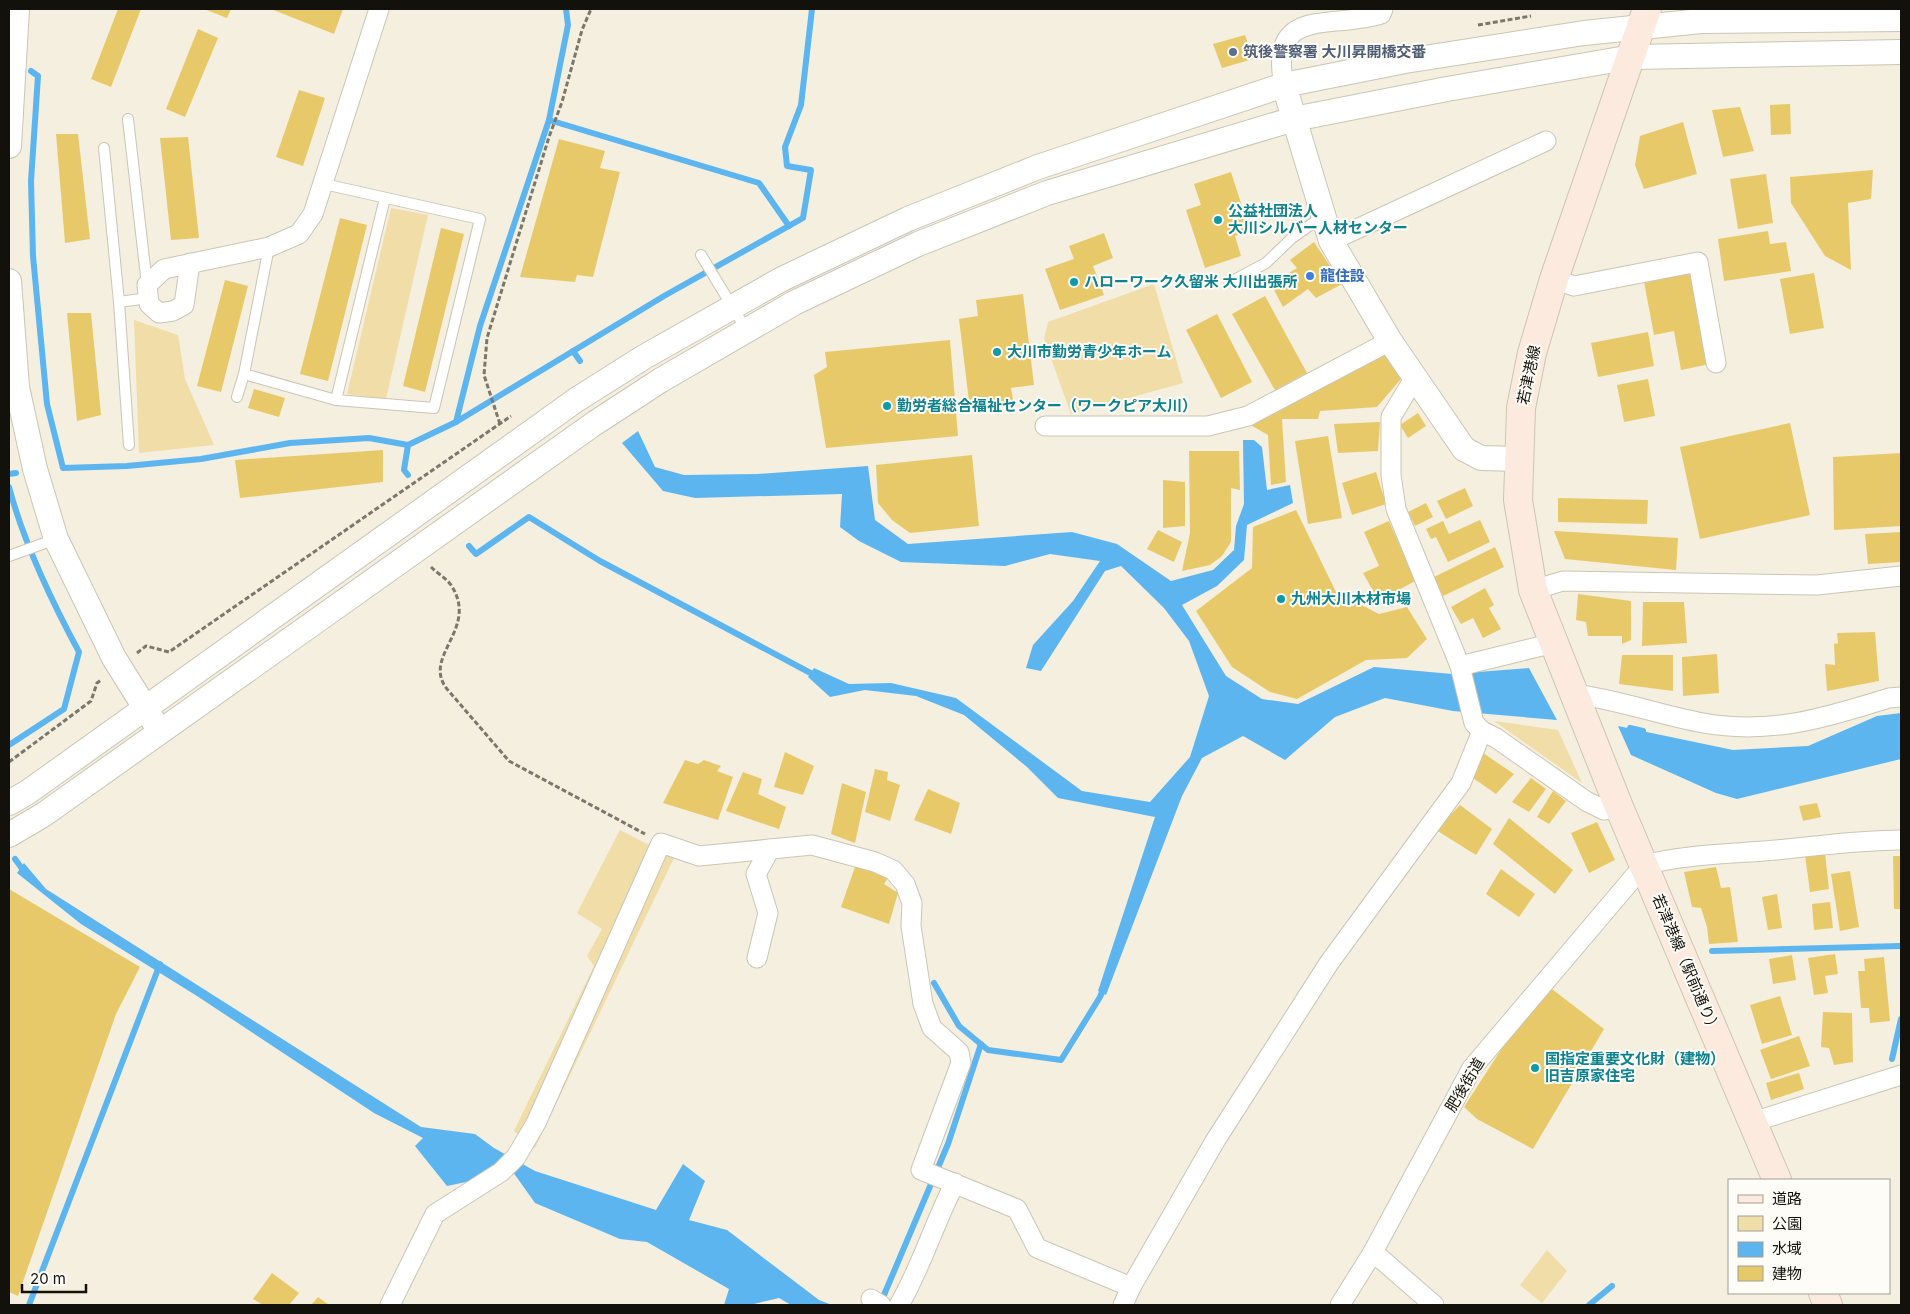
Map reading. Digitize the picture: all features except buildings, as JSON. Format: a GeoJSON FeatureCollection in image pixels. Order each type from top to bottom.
{"type":"FeatureCollection","features":[{"type":"Feature","properties":{"kind":"main road","name":"若津港線"},"geometry":{"type":"LineString","coordinates":[[1595,747],[1533,590],[1518,500],[1521,408],[1532,353],[1554,279],[1632,57],[1643,19]]}},
{"type":"Feature","properties":{"kind":"main road","name":"若津港線（駅前通り）"},"geometry":{"type":"LineString","coordinates":[[1595,747],[1777,1179]]}},
{"type":"Feature","properties":{"kind":"street"},"geometry":{"type":"LineString","coordinates":[[9,146],[17,9]]}},
{"type":"Feature","properties":{"kind":"street"},"geometry":{"type":"LineString","coordinates":[[190,263],[184,304],[173,312],[160,313],[149,304],[147,292],[164,268],[269,247],[299,234],[313,214],[324,184],[379,9]]}},
{"type":"Feature","properties":{"kind":"street"},"geometry":{"type":"LineString","coordinates":[[1383,9],[1381,14],[1364,19],[1322,22],[1295,29],[1283,44],[1280,66],[1284,85],[1323,216],[1332,241],[1390,341],[1464,449],[1481,458],[1518,459]]}},
{"type":"Feature","properties":{"kind":"street"},"geometry":{"type":"LineString","coordinates":[[9,803],[146,709],[576,400],[644,356],[782,279],[908,219],[1038,167],[1284,85],[1405,61],[1584,33],[1643,19],[1701,21],[1901,19]]}},
{"type":"Feature","properties":{"kind":"street"},"geometry":{"type":"LineString","coordinates":[[9,835],[43,815],[595,423],[661,380],[794,304],[918,244],[1047,193],[1294,119],[1447,89],[1632,57],[1901,52]]}},
{"type":"Feature","properties":{"kind":"street"},"geometry":{"type":"LineString","coordinates":[[1332,241],[1546,141]]}},
{"type":"Feature","properties":{"kind":"street"},"geometry":{"type":"LineString","coordinates":[[1554,279],[1574,286],[1698,262],[1716,363]]}},
{"type":"Feature","properties":{"kind":"street"},"geometry":{"type":"LineString","coordinates":[[9,281],[17,387],[35,469],[48,542],[114,658],[160,732]]}},
{"type":"Feature","properties":{"kind":"street"},"geometry":{"type":"LineString","coordinates":[[1045,426],[1208,426],[1248,416],[1390,341]]}},
{"type":"Feature","properties":{"kind":"street"},"geometry":{"type":"LineString","coordinates":[[1123,1305],[1131,1287],[1216,1141],[1328,962],[1462,783],[1478,727],[1460,666],[1396,509],[1391,475],[1391,417],[1415,377]]}},
{"type":"Feature","properties":{"kind":"street"},"geometry":{"type":"LineString","coordinates":[[1533,590],[1563,581],[1817,585],[1901,576]]}},
{"type":"Feature","properties":{"kind":"street"},"geometry":{"type":"LineString","coordinates":[[1460,666],[1554,643]]}},
{"type":"Feature","properties":{"kind":"street"},"geometry":{"type":"LineString","coordinates":[[1576,702],[1607,698],[1705,723],[1775,727],[1811,722],[1889,698],[1901,697]]}},
{"type":"Feature","properties":{"kind":"street"},"geometry":{"type":"LineString","coordinates":[[1478,727],[1586,801],[1604,810],[1619,807]]}},
{"type":"Feature","properties":{"kind":"street"},"geometry":{"type":"LineString","coordinates":[[1644,864],[1669,858],[1777,850],[1858,840],[1901,840]]}},
{"type":"Feature","properties":{"kind":"street"},"geometry":{"type":"LineString","coordinates":[[390,1305],[428,1224],[435,1214],[501,1172],[516,1157],[536,1123],[661,843],[699,856],[812,844],[875,862],[893,870],[905,884],[912,903],[911,926],[923,1004],[932,1028],[959,1052],[961,1063],[921,1170],[1017,1209],[1036,1248],[1131,1287]]}},
{"type":"Feature","properties":{"kind":"street"},"geometry":{"type":"LineString","coordinates":[[757,958],[768,912],[756,874],[770,849]]}},
{"type":"Feature","properties":{"kind":"street","name":"肥後街道"},"geometry":{"type":"LineString","coordinates":[[1340,1305],[1373,1252],[1472,1068],[1644,864]]}},
{"type":"Feature","properties":{"kind":"street"},"geometry":{"type":"LineString","coordinates":[[1753,1122],[1901,1075]]}},
{"type":"Feature","properties":{"kind":"street"},"geometry":{"type":"LineString","coordinates":[[899,1305],[910,1286],[952,1182]]}},
{"type":"Feature","properties":{"kind":"street"},"geometry":{"type":"LineString","coordinates":[[1373,1252],[1434,1305]]}},
{"type":"Feature","properties":{"kind":"lane"},"geometry":{"type":"LineString","coordinates":[[119,302],[147,292],[128,120]]}},
{"type":"Feature","properties":{"kind":"lane"},"geometry":{"type":"LineString","coordinates":[[104,148],[119,302],[129,445]]}},
{"type":"Feature","properties":{"kind":"lane"},"geometry":{"type":"LineString","coordinates":[[244,374],[336,400],[434,408],[480,219],[324,184]]}},
{"type":"Feature","properties":{"kind":"lane"},"geometry":{"type":"LineString","coordinates":[[336,400],[386,198]]}},
{"type":"Feature","properties":{"kind":"lane"},"geometry":{"type":"LineString","coordinates":[[1236,279],[1266,264],[1292,238],[1323,216]]}},
{"type":"Feature","properties":{"kind":"lane"},"geometry":{"type":"LineString","coordinates":[[237,397],[244,374],[269,247]]}},
{"type":"Feature","properties":{"kind":"lane"},"geometry":{"type":"LineString","coordinates":[[703,260],[747,331]]}},
{"type":"Feature","properties":{"kind":"lane"},"geometry":{"type":"LineString","coordinates":[[9,556],[48,542]]}},
{"type":"Feature","properties":{"kind":"path"},"geometry":{"type":"LineString","coordinates":[[500,424],[484,375],[487,338],[582,30],[591,9]]}},
{"type":"Feature","properties":{"kind":"path"},"geometry":{"type":"LineString","coordinates":[[136,654],[146,646],[169,652],[520,411]]}},
{"type":"Feature","properties":{"kind":"path"},"geometry":{"type":"LineString","coordinates":[[412,553],[450,584],[460,602],[458,625],[440,665],[440,680],[447,689],[509,761],[661,843]]}},
{"type":"Feature","properties":{"kind":"path"},"geometry":{"type":"LineString","coordinates":[[9,762],[91,702],[97,682],[104,677]]}},
{"type":"Feature","properties":{"kind":"green space"},"geometry":{"type":"Polygon","coordinates":[[[391,208],[428,215],[386,399],[347,394],[391,208]]]}},
{"type":"Feature","properties":{"kind":"green space"},"geometry":{"type":"Polygon","coordinates":[[[1154,284],[1183,383],[1071,414],[1044,339],[1048,322],[1154,284]]]}},
{"type":"Feature","properties":{"kind":"green space"},"geometry":{"type":"Polygon","coordinates":[[[134,320],[178,335],[185,379],[214,445],[139,453],[134,320]]]}},
{"type":"Feature","properties":{"kind":"green space"},"geometry":{"type":"Polygon","coordinates":[[[1494,721],[1558,730],[1582,783],[1494,721]]]}},
{"type":"Feature","properties":{"kind":"green space"},"geometry":{"type":"Polygon","coordinates":[[[620,830],[674,858],[535,1148],[514,1131],[594,966],[587,956],[602,929],[577,913],[620,830]]]}},
{"type":"Feature","properties":{"kind":"green space"},"geometry":{"type":"Polygon","coordinates":[[[1547,1250],[1567,1271],[1542,1303],[1520,1285],[1547,1250]]]}},
{"type":"Feature","properties":{"kind":"water"},"geometry":{"type":"Polygon","coordinates":[[[638,431],[655,467],[684,475],[757,474],[868,466],[875,520],[908,544],[1072,532],[1117,544],[1171,581],[1213,570],[1234,550],[1236,526],[1244,504],[1243,440],[1254,440],[1262,447],[1267,490],[1290,485],[1293,503],[1247,525],[1244,560],[1217,586],[1182,605],[1226,676],[1262,699],[1298,704],[1374,667],[1452,674],[1529,668],[1557,720],[1453,711],[1385,698],[1335,717],[1285,760],[1243,736],[1202,758],[1182,796],[1106,995],[1098,991],[1155,817],[1058,798],[1027,767],[964,715],[916,696],[865,690],[830,697],[808,677],[814,668],[849,684],[891,683],[956,698],[1082,791],[1150,802],[1190,757],[1209,696],[1189,641],[1164,608],[1121,566],[1105,571],[1041,671],[1026,668],[1033,645],[1073,601],[1100,561],[1050,554],[1005,566],[901,562],[859,541],[840,527],[842,494],[695,498],[663,491],[622,443],[638,431]]]}},
{"type":"Feature","properties":{"kind":"water"},"geometry":{"type":"Polygon","coordinates":[[[1901,713],[1901,759],[1737,799],[1716,793],[1631,755],[1618,726],[1733,750],[1808,746],[1877,716],[1901,713]]]}},
{"type":"Feature","properties":{"kind":"water"},"geometry":{"type":"Polygon","coordinates":[[[24,863],[46,889],[421,1127],[475,1134],[494,1148],[535,1171],[656,1210],[683,1164],[705,1181],[689,1220],[727,1230],[819,1300],[832,1305],[791,1305],[779,1298],[750,1305],[724,1305],[729,1289],[647,1242],[620,1239],[535,1203],[513,1172],[447,1186],[415,1146],[423,1138],[374,1113],[197,996],[81,924],[17,873],[24,863]]]}},
{"type":"Feature","properties":{"kind":"waterway"},"geometry":{"type":"LineString","coordinates":[[456,422],[480,326],[549,120],[568,25],[566,9]]}},
{"type":"Feature","properties":{"kind":"waterway"},"geometry":{"type":"LineString","coordinates":[[31,71],[38,76],[31,181],[33,256],[47,404],[63,468],[127,466],[201,459],[290,443],[369,438],[408,445],[456,422],[664,296],[803,218],[811,170],[787,166],[785,147],[801,105],[812,9]]}},
{"type":"Feature","properties":{"kind":"waterway"},"geometry":{"type":"LineString","coordinates":[[549,120],[759,183],[789,226]]}},
{"type":"Feature","properties":{"kind":"waterway"},"geometry":{"type":"LineString","coordinates":[[573,351],[580,361]]}},
{"type":"Feature","properties":{"kind":"waterway"},"geometry":{"type":"LineString","coordinates":[[408,445],[404,470],[408,475]]}},
{"type":"Feature","properties":{"kind":"waterway"},"geometry":{"type":"LineString","coordinates":[[9,474],[16,473]]}},
{"type":"Feature","properties":{"kind":"waterway"},"geometry":{"type":"LineString","coordinates":[[9,487],[30,551],[79,652],[64,709],[9,745]]}},
{"type":"Feature","properties":{"kind":"waterway"},"geometry":{"type":"LineString","coordinates":[[469,546],[476,554],[529,517],[600,561],[818,677]]}},
{"type":"Feature","properties":{"kind":"waterway"},"geometry":{"type":"LineString","coordinates":[[1630,728],[1643,731]]}},
{"type":"Feature","properties":{"kind":"waterway"},"geometry":{"type":"LineString","coordinates":[[15,859],[26,874]]}},
{"type":"Feature","properties":{"kind":"waterway"},"geometry":{"type":"LineString","coordinates":[[1712,951],[1901,946]]}},
{"type":"Feature","properties":{"kind":"waterway"},"geometry":{"type":"LineString","coordinates":[[29,1305],[160,964]]}},
{"type":"Feature","properties":{"kind":"waterway"},"geometry":{"type":"LineString","coordinates":[[934,983],[959,1026],[988,1050],[1061,1060],[1100,997],[1105,985]]}},
{"type":"Feature","properties":{"kind":"waterway"},"geometry":{"type":"LineString","coordinates":[[1892,1059],[1901,1019]]}},
{"type":"Feature","properties":{"kind":"waterway"},"geometry":{"type":"LineString","coordinates":[[881,1302],[948,1144],[981,1044]]}},
{"type":"Feature","properties":{"kind":"waterway"},"geometry":{"type":"LineString","coordinates":[[1589,1305],[1612,1286]]}},
{"type":"Feature","properties":{"kind":"place","name":"筑後警察署 大川昇開橋交番"},"geometry":{"type":"Point","coordinates":[1233,52]}},
{"type":"Feature","properties":{"kind":"place","name":"公益社団法人 大川シルバー人材センター"},"geometry":{"type":"Point","coordinates":[1218,220]}},
{"type":"Feature","properties":{"kind":"place","name":"龍住設"},"geometry":{"type":"Point","coordinates":[1310,276]}},
{"type":"Feature","properties":{"kind":"place","name":"ハローワーク久留米 大川出張所"},"geometry":{"type":"Point","coordinates":[1074,282]}},
{"type":"Feature","properties":{"kind":"place","name":"大川市勤労青少年ホーム"},"geometry":{"type":"Point","coordinates":[997,352]}},
{"type":"Feature","properties":{"kind":"place","name":"勤労者総合福祉センター（ワークピア大川）"},"geometry":{"type":"Point","coordinates":[887,406]}},
{"type":"Feature","properties":{"kind":"place","name":"九州大川木材市場"},"geometry":{"type":"Point","coordinates":[1281,599]}},
{"type":"Feature","properties":{"kind":"place","name":"国指定重要文化財（建物） 旧吉原家住宅"},"geometry":{"type":"Point","coordinates":[1535,1068]}}]}
